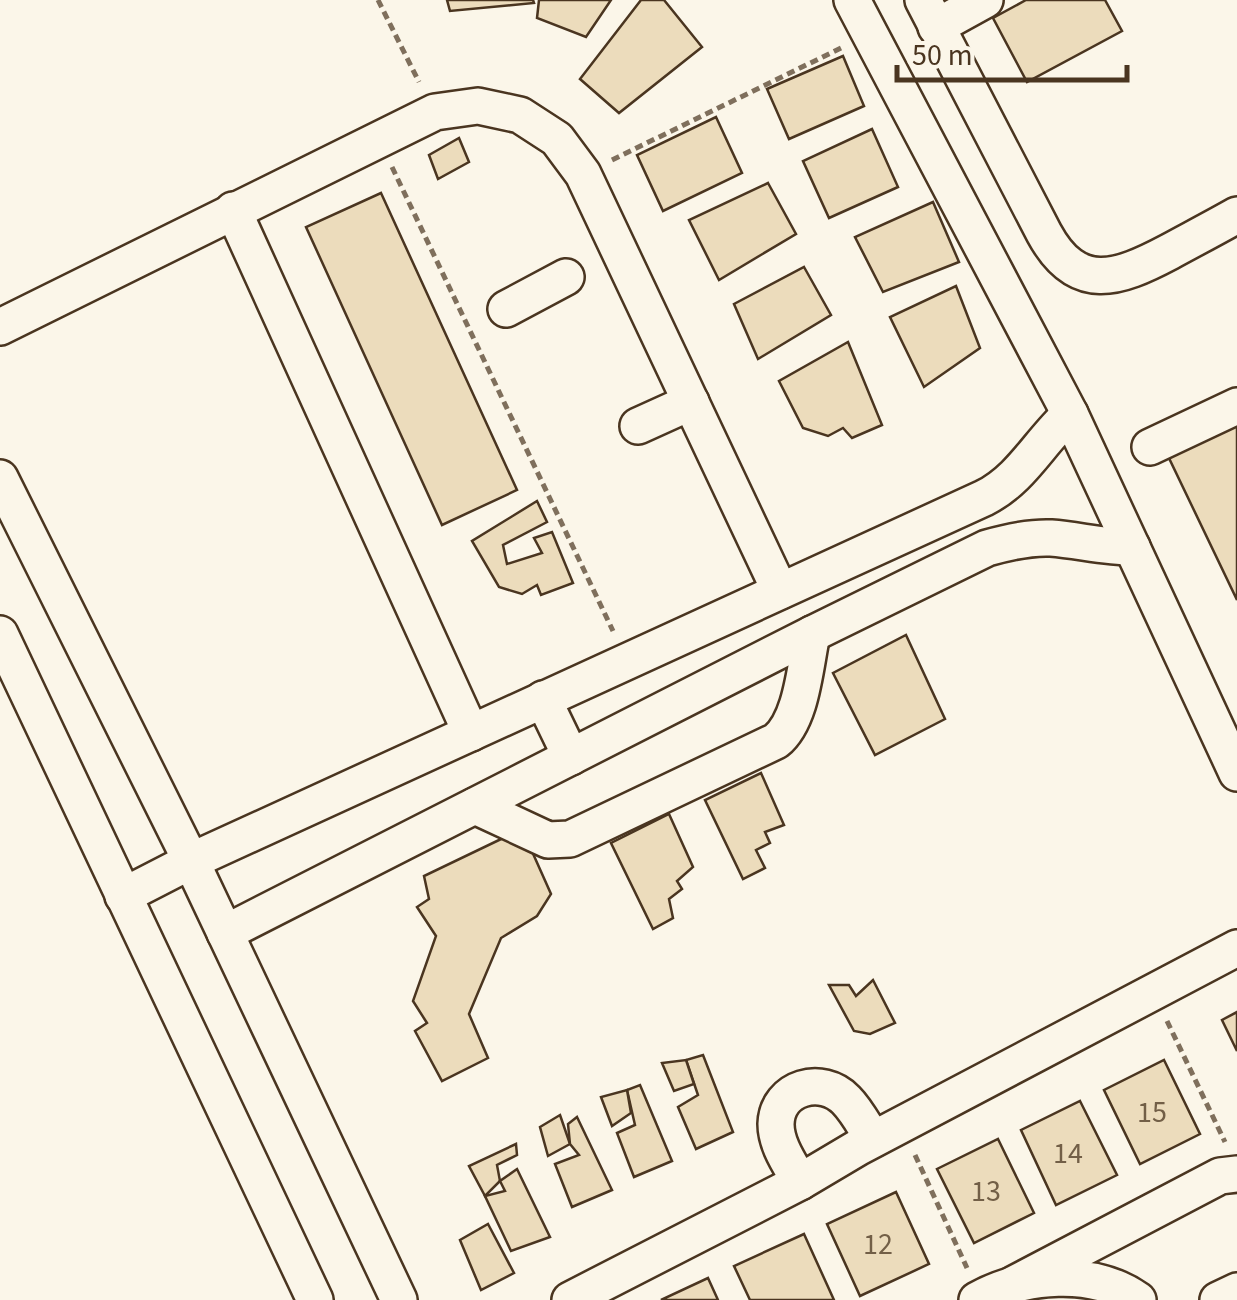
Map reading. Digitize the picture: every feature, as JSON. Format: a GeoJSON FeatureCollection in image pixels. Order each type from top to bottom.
{"type":"FeatureCollection","features":[{"type":"Feature","properties":{"kind":"street"},"geometry":{"type":"LineString","coordinates":[[852,0],[1070,414],[1237,773]]}},
{"type":"Feature","properties":{"kind":"street"},"geometry":{"type":"LineString","coordinates":[[985,0],[929,13],[1053,250],[1067,264],[1103,276],[1122,274],[1237,216]]}},
{"type":"Feature","properties":{"kind":"street"},"geometry":{"type":"LineString","coordinates":[[0,327],[434,112],[478,106],[520,116],[557,139],[583,174],[780,590]]}},
{"type":"Feature","properties":{"kind":"street"},"geometry":{"type":"LineString","coordinates":[[234,210],[470,733]]}},
{"type":"Feature","properties":{"kind":"street"},"geometry":{"type":"LineString","coordinates":[[506,309],[566,277]]}},
{"type":"Feature","properties":{"kind":"street"},"geometry":{"type":"LineString","coordinates":[[638,426],[691,402]]}},
{"type":"Feature","properties":{"kind":"street"},"geometry":{"type":"LineString","coordinates":[[1150,447],[1237,406]]}},
{"type":"Feature","properties":{"kind":"street"},"geometry":{"type":"LineString","coordinates":[[123,896],[191,861],[996,492],[1018,474],[1046,437],[1070,414]]}},
{"type":"Feature","properties":{"kind":"street"},"geometry":{"type":"LineString","coordinates":[[0,478],[191,861],[399,1300]]}},
{"type":"Feature","properties":{"kind":"street"},"geometry":{"type":"LineString","coordinates":[[225,933],[987,548],[1050,538],[1132,547]]}},
{"type":"Feature","properties":{"kind":"street"},"geometry":{"type":"LineString","coordinates":[[0,634],[314,1300]]}},
{"type":"Feature","properties":{"kind":"street"},"geometry":{"type":"LineString","coordinates":[[475,806],[548,840],[570,840],[776,740],[794,720],[812,634]]}},
{"type":"Feature","properties":{"kind":"street"},"geometry":{"type":"LineString","coordinates":[[543,700],[571,757]]}},
{"type":"Feature","properties":{"kind":"street"},"geometry":{"type":"LineString","coordinates":[[570,1300],[1237,948]]}},
{"type":"Feature","properties":{"kind":"street"},"geometry":{"type":"LineString","coordinates":[[800,1182],[781,1147],[776,1122],[781,1104],[796,1091],[818,1086],[839,1094],[887,1132]]}},
{"type":"Feature","properties":{"kind":"street"},"geometry":{"type":"LineString","coordinates":[[979,1299],[1220,1176],[1233,1162]]}},
{"type":"Feature","properties":{"kind":"street"},"geometry":{"type":"LineString","coordinates":[[1014,1284],[1070,1277],[1124,1290],[1138,1300]]}},
{"type":"Feature","properties":{"kind":"street"},"geometry":{"type":"LineString","coordinates":[[1218,1300],[1237,1291]]}},
{"type":"Feature","properties":{"kind":"path"},"geometry":{"type":"LineString","coordinates":[[378,0],[434,112]]}},
{"type":"Feature","properties":{"kind":"path"},"geometry":{"type":"LineString","coordinates":[[583,174],[871,34]]}},
{"type":"Feature","properties":{"kind":"path"},"geometry":{"type":"LineString","coordinates":[[378,139],[628,661]]}},
{"type":"Feature","properties":{"kind":"path"},"geometry":{"type":"LineString","coordinates":[[1153,992],[1233,1162]]}},
{"type":"Feature","properties":{"kind":"path"},"geometry":{"type":"LineString","coordinates":[[887,1132],[979,1299]]}},
{"type":"Feature","properties":{"kind":"building"},"geometry":{"type":"Polygon","coordinates":[[[447,0],[533,0],[534,3],[450,11],[447,0]]]}},
{"type":"Feature","properties":{"kind":"building"},"geometry":{"type":"Polygon","coordinates":[[[539,0],[611,0],[586,37],[537,18],[539,0]]]}},
{"type":"Feature","properties":{"kind":"building"},"geometry":{"type":"Polygon","coordinates":[[[641,0],[664,0],[702,47],[619,113],[580,79],[641,0]]]}},
{"type":"Feature","properties":{"kind":"building"},"geometry":{"type":"Polygon","coordinates":[[[1026,0],[1105,0],[1122,31],[1027,82],[993,18],[1026,0]]]}},
{"type":"Feature","properties":{"kind":"building"},"geometry":{"type":"Polygon","coordinates":[[[843,56],[864,106],[789,139],[767,89],[843,56]]]}},
{"type":"Feature","properties":{"kind":"building"},"geometry":{"type":"Polygon","coordinates":[[[716,117],[742,173],[663,211],[637,155],[716,117]]]}},
{"type":"Feature","properties":{"kind":"building"},"geometry":{"type":"Polygon","coordinates":[[[872,129],[898,187],[829,218],[803,161],[872,129]]]}},
{"type":"Feature","properties":{"kind":"building"},"geometry":{"type":"Polygon","coordinates":[[[459,138],[469,162],[438,179],[429,155],[459,138]]]}},
{"type":"Feature","properties":{"kind":"building"},"geometry":{"type":"Polygon","coordinates":[[[768,183],[796,234],[719,280],[689,220],[768,183]]]}},
{"type":"Feature","properties":{"kind":"building"},"geometry":{"type":"Polygon","coordinates":[[[381,193],[517,490],[442,525],[306,227],[381,193]]]}},
{"type":"Feature","properties":{"kind":"building"},"geometry":{"type":"Polygon","coordinates":[[[933,202],[959,262],[883,292],[855,237],[933,202]]]}},
{"type":"Feature","properties":{"kind":"building"},"geometry":{"type":"Polygon","coordinates":[[[804,267],[831,315],[758,359],[734,304],[804,267]]]}},
{"type":"Feature","properties":{"kind":"building"},"geometry":{"type":"Polygon","coordinates":[[[956,286],[980,348],[924,387],[890,317],[956,286]]]}},
{"type":"Feature","properties":{"kind":"building"},"geometry":{"type":"Polygon","coordinates":[[[848,342],[882,425],[852,438],[843,428],[828,436],[803,428],[779,381],[848,342]]]}},
{"type":"Feature","properties":{"kind":"building"},"geometry":{"type":"Polygon","coordinates":[[[1237,423],[1237,600],[1168,456],[1237,423]]]}},
{"type":"Feature","properties":{"kind":"building"},"geometry":{"type":"Polygon","coordinates":[[[537,501],[547,522],[503,545],[507,564],[542,553],[534,538],[552,532],[573,583],[541,595],[537,585],[522,594],[499,587],[472,541],[537,501]]]}},
{"type":"Feature","properties":{"kind":"building"},"geometry":{"type":"Polygon","coordinates":[[[906,635],[945,719],[875,755],[833,673],[906,635]]]}},
{"type":"Feature","properties":{"kind":"building"},"geometry":{"type":"Polygon","coordinates":[[[761,773],[784,825],[765,832],[770,843],[756,850],[765,868],[743,879],[705,800],[761,773]]]}},
{"type":"Feature","properties":{"kind":"building"},"geometry":{"type":"Polygon","coordinates":[[[669,814],[693,867],[677,881],[682,889],[669,899],[673,918],[653,929],[611,843],[669,814]]]}},
{"type":"Feature","properties":{"kind":"building"},"geometry":{"type":"Polygon","coordinates":[[[522,829],[551,894],[537,916],[501,938],[469,1014],[488,1058],[442,1081],[415,1031],[427,1023],[413,1001],[436,936],[417,907],[429,899],[424,876],[522,829]]]}},
{"type":"Feature","properties":{"kind":"building"},"geometry":{"type":"Polygon","coordinates":[[[873,980],[895,1023],[870,1034],[854,1031],[829,985],[849,985],[856,996],[873,980]]]}},
{"type":"Feature","properties":{"kind":"building"},"geometry":{"type":"Polygon","coordinates":[[[1237,1012],[1237,1051],[1222,1020],[1237,1012]]]}},
{"type":"Feature","properties":{"kind":"building"},"geometry":{"type":"Polygon","coordinates":[[[703,1055],[733,1132],[696,1149],[678,1107],[698,1095],[686,1060],[703,1055]]]}},
{"type":"Feature","properties":{"kind":"building"},"geometry":{"type":"Polygon","coordinates":[[[686,1060],[694,1084],[674,1091],[662,1063],[686,1060]]]}},
{"type":"Feature","properties":{"kind":"building"},"geometry":{"type":"Polygon","coordinates":[[[1164,1060],[1200,1134],[1140,1164],[1104,1090],[1164,1060]]]}},
{"type":"Feature","properties":{"kind":"building"},"geometry":{"type":"Polygon","coordinates":[[[640,1085],[672,1161],[634,1177],[617,1133],[635,1125],[627,1090],[640,1085]]]}},
{"type":"Feature","properties":{"kind":"building"},"geometry":{"type":"Polygon","coordinates":[[[627,1090],[631,1113],[612,1126],[601,1097],[627,1090]]]}},
{"type":"Feature","properties":{"kind":"building"},"geometry":{"type":"Polygon","coordinates":[[[1080,1101],[1117,1175],[1056,1205],[1021,1130],[1080,1101]]]}},
{"type":"Feature","properties":{"kind":"building"},"geometry":{"type":"Polygon","coordinates":[[[560,1115],[570,1144],[548,1156],[540,1127],[560,1115]]]}},
{"type":"Feature","properties":{"kind":"building"},"geometry":{"type":"Polygon","coordinates":[[[577,1117],[612,1190],[572,1207],[555,1164],[579,1155],[570,1144],[568,1124],[577,1117]]]}},
{"type":"Feature","properties":{"kind":"building"},"geometry":{"type":"Polygon","coordinates":[[[998,1139],[1034,1213],[974,1243],[937,1169],[998,1139]]]}},
{"type":"Feature","properties":{"kind":"building"},"geometry":{"type":"Polygon","coordinates":[[[516,1144],[517,1155],[497,1165],[500,1181],[485,1196],[469,1166],[516,1144]]]}},
{"type":"Feature","properties":{"kind":"building"},"geometry":{"type":"Polygon","coordinates":[[[517,1169],[550,1237],[511,1251],[485,1196],[505,1191],[500,1181],[517,1169]]]}},
{"type":"Feature","properties":{"kind":"building"},"geometry":{"type":"Polygon","coordinates":[[[896,1192],[929,1264],[860,1296],[827,1224],[896,1192]]]}},
{"type":"Feature","properties":{"kind":"building"},"geometry":{"type":"Polygon","coordinates":[[[488,1224],[514,1273],[481,1290],[460,1240],[488,1224]]]}},
{"type":"Feature","properties":{"kind":"building"},"geometry":{"type":"Polygon","coordinates":[[[804,1234],[834,1300],[750,1300],[734,1266],[804,1234]]]}},
{"type":"Feature","properties":{"kind":"building"},"geometry":{"type":"Polygon","coordinates":[[[708,1278],[718,1300],[661,1300],[708,1278]]]}}]}
